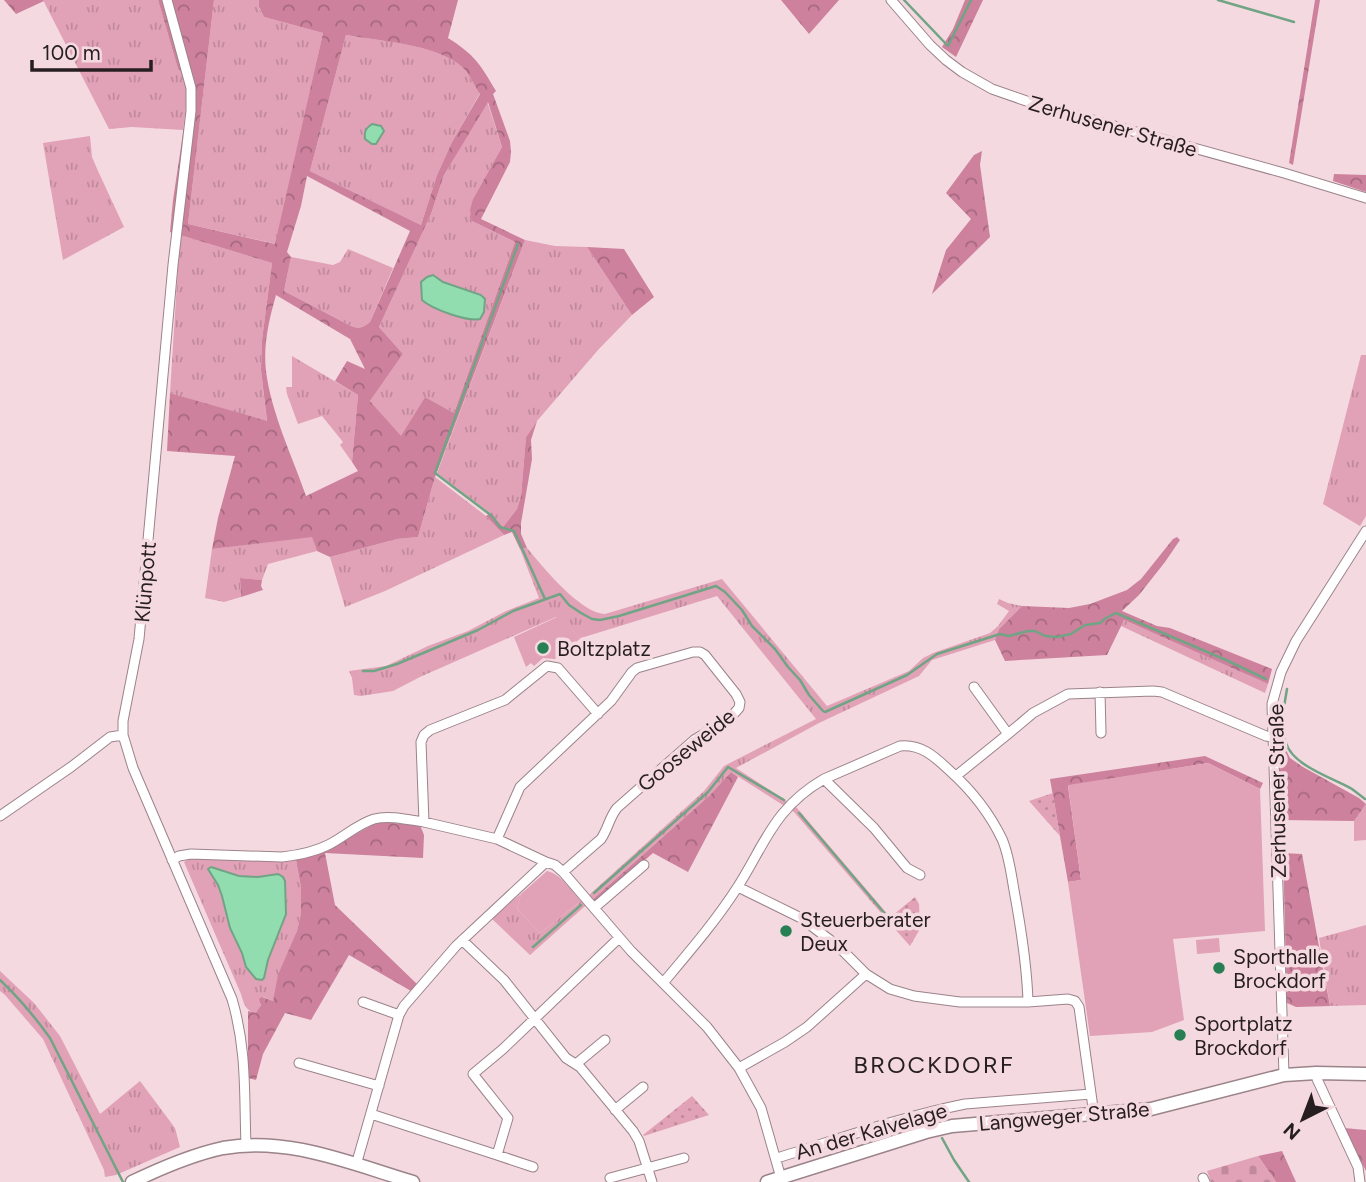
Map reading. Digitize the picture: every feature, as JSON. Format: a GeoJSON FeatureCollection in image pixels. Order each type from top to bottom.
{"type":"FeatureCollection","features":[{"type":"Feature","properties":{"kind":"street","name":"Klünpott"},"geometry":{"type":"LineString","coordinates":[[167,0],[191,88],[191,111],[173,265],[140,628],[125,706],[123,735],[133,768],[232,999],[239,1022],[244,1050],[246,1145]]}},
{"type":"Feature","properties":{"kind":"street","name":"Zerhusener Straße"},"geometry":{"type":"LineString","coordinates":[[891,0],[946,60],[992,89],[1035,104],[1366,198]]}},
{"type":"Feature","properties":{"kind":"street","name":"Zerhusener Straße"},"geometry":{"type":"LineString","coordinates":[[1284,1076],[1272,704],[1281,671],[1296,641],[1366,531]]}},
{"type":"Feature","properties":{"kind":"street","name":"Gooseweide"},"geometry":{"type":"LineString","coordinates":[[498,839],[520,787],[611,701],[632,672],[637,668],[693,652],[705,655],[736,694],[740,702],[739,708],[730,718],[694,740],[617,808],[601,839],[563,872]]}},
{"type":"Feature","properties":{"kind":"street"},"geometry":{"type":"LineString","coordinates":[[424,822],[421,742],[430,730],[505,700],[547,666],[558,668],[598,714]]}},
{"type":"Feature","properties":{"kind":"street"},"geometry":{"type":"LineString","coordinates":[[974,687],[1008,734]]}},
{"type":"Feature","properties":{"kind":"street"},"geometry":{"type":"LineString","coordinates":[[1100,692],[1101,733]]}},
{"type":"Feature","properties":{"kind":"street"},"geometry":{"type":"LineString","coordinates":[[956,776],[1033,713],[1068,694],[1162,692],[1273,737]]}},
{"type":"Feature","properties":{"kind":"street"},"geometry":{"type":"LineString","coordinates":[[0,816],[110,737],[123,735]]}},
{"type":"Feature","properties":{"kind":"street"},"geometry":{"type":"LineString","coordinates":[[663,983],[713,922],[738,887],[773,825],[791,804],[824,779],[900,746],[909,745],[926,751],[956,776],[982,807],[1001,838],[1008,856],[1025,947],[1028,1002]]}},
{"type":"Feature","properties":{"kind":"street"},"geometry":{"type":"LineString","coordinates":[[824,779],[874,828],[907,868],[919,875]]}},
{"type":"Feature","properties":{"kind":"street"},"geometry":{"type":"LineString","coordinates":[[172,860],[191,854],[282,857],[296,855],[329,845],[376,819],[388,817],[424,822],[498,839],[555,865],[619,938],[712,1033],[739,1068],[761,1108],[781,1178]]}},
{"type":"Feature","properties":{"kind":"street"},"geometry":{"type":"LineString","coordinates":[[356,1165],[399,1015],[404,1006],[462,940],[546,862]]}},
{"type":"Feature","properties":{"kind":"street"},"geometry":{"type":"LineString","coordinates":[[594,908],[644,865]]}},
{"type":"Feature","properties":{"kind":"street"},"geometry":{"type":"LineString","coordinates":[[738,887],[801,918],[838,946],[866,974],[890,989],[935,1000],[960,1002],[1075,1000],[1079,1007],[1094,1115]]}},
{"type":"Feature","properties":{"kind":"street"},"geometry":{"type":"LineString","coordinates":[[497,1155],[508,1118],[473,1074],[503,1049],[619,938]]}},
{"type":"Feature","properties":{"kind":"street"},"geometry":{"type":"LineString","coordinates":[[462,940],[503,980],[566,1058],[576,1064],[636,1136],[652,1182]]}},
{"type":"Feature","properties":{"kind":"street"},"geometry":{"type":"LineString","coordinates":[[739,1068],[807,1027],[866,974]]}},
{"type":"Feature","properties":{"kind":"street"},"geometry":{"type":"LineString","coordinates":[[363,1002],[399,1015]]}},
{"type":"Feature","properties":{"kind":"street"},"geometry":{"type":"LineString","coordinates":[[576,1064],[605,1040]]}},
{"type":"Feature","properties":{"kind":"street"},"geometry":{"type":"LineString","coordinates":[[299,1063],[379,1086]]}},
{"type":"Feature","properties":{"kind":"street"},"geometry":{"type":"LineString","coordinates":[[1316,1073],[1358,1167],[1360,1182]]}},
{"type":"Feature","properties":{"kind":"street","name":"Langweger Straße"},"geometry":{"type":"LineString","coordinates":[[767,1182],[952,1126],[1151,1109],[1284,1076],[1316,1073],[1366,1074]]}},
{"type":"Feature","properties":{"kind":"street"},"geometry":{"type":"LineString","coordinates":[[615,1110],[643,1087]]}},
{"type":"Feature","properties":{"kind":"street","name":"An der Kalvelage"},"geometry":{"type":"LineString","coordinates":[[776,1158],[965,1104],[1091,1094]]}},
{"type":"Feature","properties":{"kind":"street"},"geometry":{"type":"LineString","coordinates":[[371,1114],[533,1167]]}},
{"type":"Feature","properties":{"kind":"street"},"geometry":{"type":"LineString","coordinates":[[133,1181],[203,1153],[246,1145],[317,1153],[413,1182]]}},
{"type":"Feature","properties":{"kind":"street"},"geometry":{"type":"LineString","coordinates":[[610,1178],[684,1158]]}},
{"type":"Feature","properties":{"kind":"green space"},"geometry":{"type":"Polygon","coordinates":[[[4,0],[43,0],[44,1],[16,14],[4,0]]]}},
{"type":"Feature","properties":{"kind":"green space"},"geometry":{"type":"Polygon","coordinates":[[[43,0],[158,0],[178,69],[184,73],[187,101],[183,130],[132,127],[109,129],[43,0]]]}},
{"type":"Feature","properties":{"kind":"green space"},"geometry":{"type":"Polygon","coordinates":[[[158,0],[214,0],[188,224],[275,244],[323,33],[264,17],[259,0],[458,0],[448,38],[471,55],[496,91],[493,94],[510,141],[510,162],[481,219],[525,240],[435,477],[418,537],[397,539],[330,557],[317,551],[312,537],[212,549],[235,456],[167,451],[170,393],[267,421],[261,370],[272,263],[170,232],[187,101],[184,73],[178,69],[158,0]],[[346,35],[310,171],[421,225],[437,175],[452,142],[480,94],[461,66],[437,53],[406,44],[346,35]],[[488,102],[444,175],[431,214],[379,327],[403,354],[370,401],[401,436],[425,397],[454,413],[515,242],[472,221],[470,210],[473,199],[502,147],[488,102]],[[307,176],[287,252],[291,257],[284,291],[351,326],[365,326],[370,322],[410,231],[307,176]],[[276,295],[265,352],[269,387],[277,418],[306,496],[358,471],[352,462],[358,395],[335,381],[347,361],[365,369],[350,339],[276,295]]]}},
{"type":"Feature","properties":{"kind":"green space"},"geometry":{"type":"Polygon","coordinates":[[[214,0],[259,0],[259,8],[264,17],[323,33],[276,244],[188,224],[214,0]]]}},
{"type":"Feature","properties":{"kind":"green space"},"geometry":{"type":"Polygon","coordinates":[[[781,0],[839,0],[809,34],[781,0]]]}},
{"type":"Feature","properties":{"kind":"green space"},"geometry":{"type":"Polygon","coordinates":[[[965,0],[983,0],[956,57],[942,47],[965,0]]]}},
{"type":"Feature","properties":{"kind":"green space"},"geometry":{"type":"Polygon","coordinates":[[[1315,0],[1320,0],[1293,165],[1289,163],[1315,0]]]}},
{"type":"Feature","properties":{"kind":"green space"},"geometry":{"type":"Polygon","coordinates":[[[346,35],[406,44],[437,53],[461,66],[480,93],[437,175],[421,225],[310,171],[346,35]]]}},
{"type":"Feature","properties":{"kind":"green space"},"geometry":{"type":"Polygon","coordinates":[[[487,101],[502,147],[473,199],[472,221],[515,242],[454,413],[425,397],[401,437],[370,401],[403,354],[379,327],[431,214],[444,175],[487,101]]]}},
{"type":"Feature","properties":{"kind":"green space"},"geometry":{"type":"Polygon","coordinates":[[[90,136],[92,157],[124,227],[63,260],[43,143],[90,136]]]}},
{"type":"Feature","properties":{"kind":"green space"},"geometry":{"type":"Polygon","coordinates":[[[982,151],[980,165],[990,237],[932,294],[946,250],[971,219],[946,193],[974,155],[982,151]]]}},
{"type":"Feature","properties":{"kind":"green space"},"geometry":{"type":"Polygon","coordinates":[[[1334,174],[1366,175],[1366,192],[1333,181],[1334,174]]]}},
{"type":"Feature","properties":{"kind":"green space"},"geometry":{"type":"Polygon","coordinates":[[[180,235],[272,263],[261,370],[267,422],[170,393],[180,235]]]}},
{"type":"Feature","properties":{"kind":"green space"},"geometry":{"type":"Polygon","coordinates":[[[525,240],[555,246],[587,247],[632,315],[598,350],[526,437],[521,496],[517,509],[503,527],[490,513],[437,473],[525,240]]]}},
{"type":"Feature","properties":{"kind":"green space"},"geometry":{"type":"Polygon","coordinates":[[[587,247],[624,249],[654,297],[632,315],[587,247]]]}},
{"type":"Feature","properties":{"kind":"green space"},"geometry":{"type":"Polygon","coordinates":[[[348,249],[393,268],[370,322],[361,327],[351,326],[284,291],[291,257],[333,265],[340,262],[348,249]]]}},
{"type":"Feature","properties":{"kind":"green space"},"geometry":{"type":"Polygon","coordinates":[[[1361,355],[1366,355],[1366,516],[1360,526],[1323,504],[1361,355]]]}},
{"type":"Feature","properties":{"kind":"green space"},"geometry":{"type":"Polygon","coordinates":[[[292,356],[358,395],[352,462],[340,445],[343,442],[322,416],[298,424],[286,387],[292,387],[292,356]]]}},
{"type":"Feature","properties":{"kind":"green space"},"geometry":{"type":"Polygon","coordinates":[[[537,421],[531,440],[532,459],[521,523],[521,534],[527,548],[520,549],[512,532],[504,535],[486,516],[490,513],[503,527],[517,509],[521,496],[526,437],[537,421]]]}},
{"type":"Feature","properties":{"kind":"green space"},"geometry":{"type":"Polygon","coordinates":[[[435,477],[486,516],[504,535],[345,607],[330,557],[397,539],[418,537],[435,477]]]}},
{"type":"Feature","properties":{"kind":"green space"},"geometry":{"type":"Polygon","coordinates":[[[312,536],[317,551],[268,564],[262,580],[240,578],[241,597],[224,602],[205,598],[212,549],[312,536]]]}},
{"type":"Feature","properties":{"kind":"green space"},"geometry":{"type":"Polygon","coordinates":[[[1177,537],[1180,540],[1165,562],[1139,595],[1122,611],[1272,669],[1268,684],[1124,620],[1107,655],[1005,661],[995,640],[999,629],[1022,606],[1069,608],[1090,604],[1127,590],[1141,579],[1177,537]]]}},
{"type":"Feature","properties":{"kind":"green space"},"geometry":{"type":"Polygon","coordinates":[[[527,548],[574,598],[595,612],[605,614],[722,579],[827,706],[909,671],[933,653],[990,633],[1009,611],[997,604],[999,599],[1022,606],[999,629],[995,640],[932,660],[919,676],[819,723],[736,768],[797,808],[890,917],[887,920],[794,812],[731,772],[709,796],[530,955],[491,918],[521,894],[517,909],[540,933],[589,895],[704,791],[724,766],[816,719],[717,596],[581,638],[556,617],[393,691],[354,695],[349,671],[386,666],[539,598],[520,549],[527,548]]]}},
{"type":"Feature","properties":{"kind":"green space"},"geometry":{"type":"Polygon","coordinates":[[[240,578],[262,580],[263,590],[241,597],[240,578]]]}},
{"type":"Feature","properties":{"kind":"green space","name":"Boltzplatz"},"geometry":{"type":"Polygon","coordinates":[[[557,617],[581,638],[555,659],[543,658],[534,666],[531,663],[526,667],[514,637],[557,617]]]}},
{"type":"Feature","properties":{"kind":"green space"},"geometry":{"type":"Polygon","coordinates":[[[1124,620],[1268,684],[1265,693],[1121,626],[1124,620]]]}},
{"type":"Feature","properties":{"kind":"green space"},"geometry":{"type":"Polygon","coordinates":[[[1278,742],[1283,744],[1290,758],[1366,804],[1354,821],[1280,820],[1278,742]]]}},
{"type":"Feature","properties":{"kind":"green space"},"geometry":{"type":"Polygon","coordinates":[[[1205,756],[1263,783],[1260,789],[1208,763],[1068,786],[1081,880],[1068,882],[1050,779],[1205,756]]]}},
{"type":"Feature","properties":{"kind":"green space"},"geometry":{"type":"Polygon","coordinates":[[[1208,763],[1260,789],[1265,931],[1173,939],[1184,1020],[1152,1032],[1090,1036],[1068,882],[1081,880],[1068,785],[1208,763]]]}},
{"type":"Feature","properties":{"kind":"green space"},"geometry":{"type":"Polygon","coordinates":[[[731,772],[738,777],[688,872],[653,853],[596,903],[592,900],[709,796],[731,772]]]}},
{"type":"Feature","properties":{"kind":"green space"},"geometry":{"type":"Polygon","coordinates":[[[1053,793],[1060,836],[1029,801],[1053,793]]]}},
{"type":"Feature","properties":{"kind":"green space"},"geometry":{"type":"Polygon","coordinates":[[[1366,804],[1366,840],[1354,841],[1354,821],[1366,804]]]}},
{"type":"Feature","properties":{"kind":"green space"},"geometry":{"type":"Polygon","coordinates":[[[379,822],[420,825],[424,835],[423,858],[325,853],[335,905],[417,984],[411,991],[349,955],[311,1020],[285,1013],[263,1054],[256,1080],[248,1078],[248,1011],[256,1013],[261,1005],[259,999],[262,997],[273,1001],[278,975],[297,931],[301,913],[301,888],[296,860],[329,849],[379,822]]]}},
{"type":"Feature","properties":{"kind":"green space"},"geometry":{"type":"Polygon","coordinates":[[[1283,853],[1302,854],[1330,1006],[1296,1007],[1287,1003],[1283,853]]]}},
{"type":"Feature","properties":{"kind":"green space"},"geometry":{"type":"Polygon","coordinates":[[[206,857],[296,860],[301,888],[301,913],[297,931],[273,1001],[263,997],[256,1014],[249,1011],[244,1004],[184,862],[206,857]]]}},
{"type":"Feature","properties":{"kind":"green space"},"geometry":{"type":"Polygon","coordinates":[[[547,871],[561,879],[581,901],[540,933],[517,909],[521,894],[547,871]]]}},
{"type":"Feature","properties":{"kind":"green space"},"geometry":{"type":"Polygon","coordinates":[[[915,897],[919,904],[920,929],[910,946],[887,920],[915,897]]]}},
{"type":"Feature","properties":{"kind":"green space"},"geometry":{"type":"Polygon","coordinates":[[[1366,925],[1366,1005],[1330,1006],[1319,938],[1366,925]]]}},
{"type":"Feature","properties":{"kind":"green space"},"geometry":{"type":"Polygon","coordinates":[[[1219,938],[1220,952],[1197,954],[1196,940],[1219,938]]]}},
{"type":"Feature","properties":{"kind":"green space"},"geometry":{"type":"Polygon","coordinates":[[[0,971],[34,1003],[60,1036],[100,1114],[140,1081],[175,1128],[180,1147],[116,1175],[105,1177],[43,1039],[0,991],[0,971]]]}},
{"type":"Feature","properties":{"kind":"green space"},"geometry":{"type":"Polygon","coordinates":[[[692,1096],[709,1115],[643,1135],[692,1096]]]}},
{"type":"Feature","properties":{"kind":"green space"},"geometry":{"type":"Polygon","coordinates":[[[1344,1128],[1366,1130],[1366,1171],[1344,1128]]]}},
{"type":"Feature","properties":{"kind":"green space"},"geometry":{"type":"Polygon","coordinates":[[[1282,1151],[1296,1182],[1276,1182],[1258,1156],[1282,1151]]]}},
{"type":"Feature","properties":{"kind":"green space"},"geometry":{"type":"Polygon","coordinates":[[[1258,1156],[1276,1182],[1211,1182],[1207,1171],[1258,1156]]]}},
{"type":"Feature","properties":{"kind":"shaded area"},"geometry":{"type":"Polygon","coordinates":[[[372,124],[381,126],[384,131],[376,144],[365,139],[366,130],[372,124]]]}},
{"type":"Feature","properties":{"kind":"shaded area"},"geometry":{"type":"Polygon","coordinates":[[[433,275],[443,282],[481,295],[485,299],[484,312],[480,319],[467,319],[450,314],[422,300],[421,282],[433,275]]]}},
{"type":"Feature","properties":{"kind":"shaded area"},"geometry":{"type":"Polygon","coordinates":[[[211,867],[239,876],[278,874],[285,881],[286,914],[262,980],[256,979],[246,967],[230,928],[218,885],[208,869],[211,867]]]}},
{"type":"Feature","properties":{"kind":"waterway"},"geometry":{"type":"LineString","coordinates":[[904,0],[948,46],[971,0]]}},
{"type":"Feature","properties":{"kind":"waterway"},"geometry":{"type":"LineString","coordinates":[[1218,0],[1294,22]]}},
{"type":"Feature","properties":{"kind":"waterway"},"geometry":{"type":"LineString","coordinates":[[518,244],[435,473],[492,516],[500,527],[514,531],[545,599]]}},
{"type":"Feature","properties":{"kind":"waterway"},"geometry":{"type":"LineString","coordinates":[[363,671],[374,671],[397,664],[478,630],[513,611],[560,594],[569,605],[581,613],[600,620],[716,586],[742,610],[752,626],[775,649],[825,712],[907,675],[937,654],[1000,634],[1009,636],[1028,631],[1057,637],[1071,634],[1085,625],[1100,623],[1116,613],[1266,679]]}},
{"type":"Feature","properties":{"kind":"waterway"},"geometry":{"type":"LineString","coordinates":[[1287,689],[1283,730],[1290,751],[1305,765],[1352,789],[1365,799]]}},
{"type":"Feature","properties":{"kind":"waterway"},"geometry":{"type":"LineString","coordinates":[[594,893],[708,792],[728,767],[784,800]]}},
{"type":"Feature","properties":{"kind":"waterway"},"geometry":{"type":"LineString","coordinates":[[799,813],[886,915]]}},
{"type":"Feature","properties":{"kind":"waterway"},"geometry":{"type":"LineString","coordinates":[[533,947],[581,905]]}},
{"type":"Feature","properties":{"kind":"waterway"},"geometry":{"type":"LineString","coordinates":[[0,980],[50,1038],[123,1182]]}},
{"type":"Feature","properties":{"kind":"waterway"},"geometry":{"type":"LineString","coordinates":[[942,1138],[969,1182]]}},
{"type":"Feature","properties":{"kind":"place","name":"Boltzplatz"},"geometry":{"type":"Point","coordinates":[543,648]}},
{"type":"Feature","properties":{"kind":"place","name":"Steuerberater Deux"},"geometry":{"type":"Point","coordinates":[786,931]}},
{"type":"Feature","properties":{"kind":"place","name":"Sporthalle Brockdorf"},"geometry":{"type":"Point","coordinates":[1219,968]}},
{"type":"Feature","properties":{"kind":"place","name":"Sportplatz Brockdorf"},"geometry":{"type":"Point","coordinates":[1180,1035]}},
{"type":"Feature","properties":{"kind":"district","name":"BROCKDORF"},"geometry":{"type":"Point","coordinates":[934,1064]}}]}
